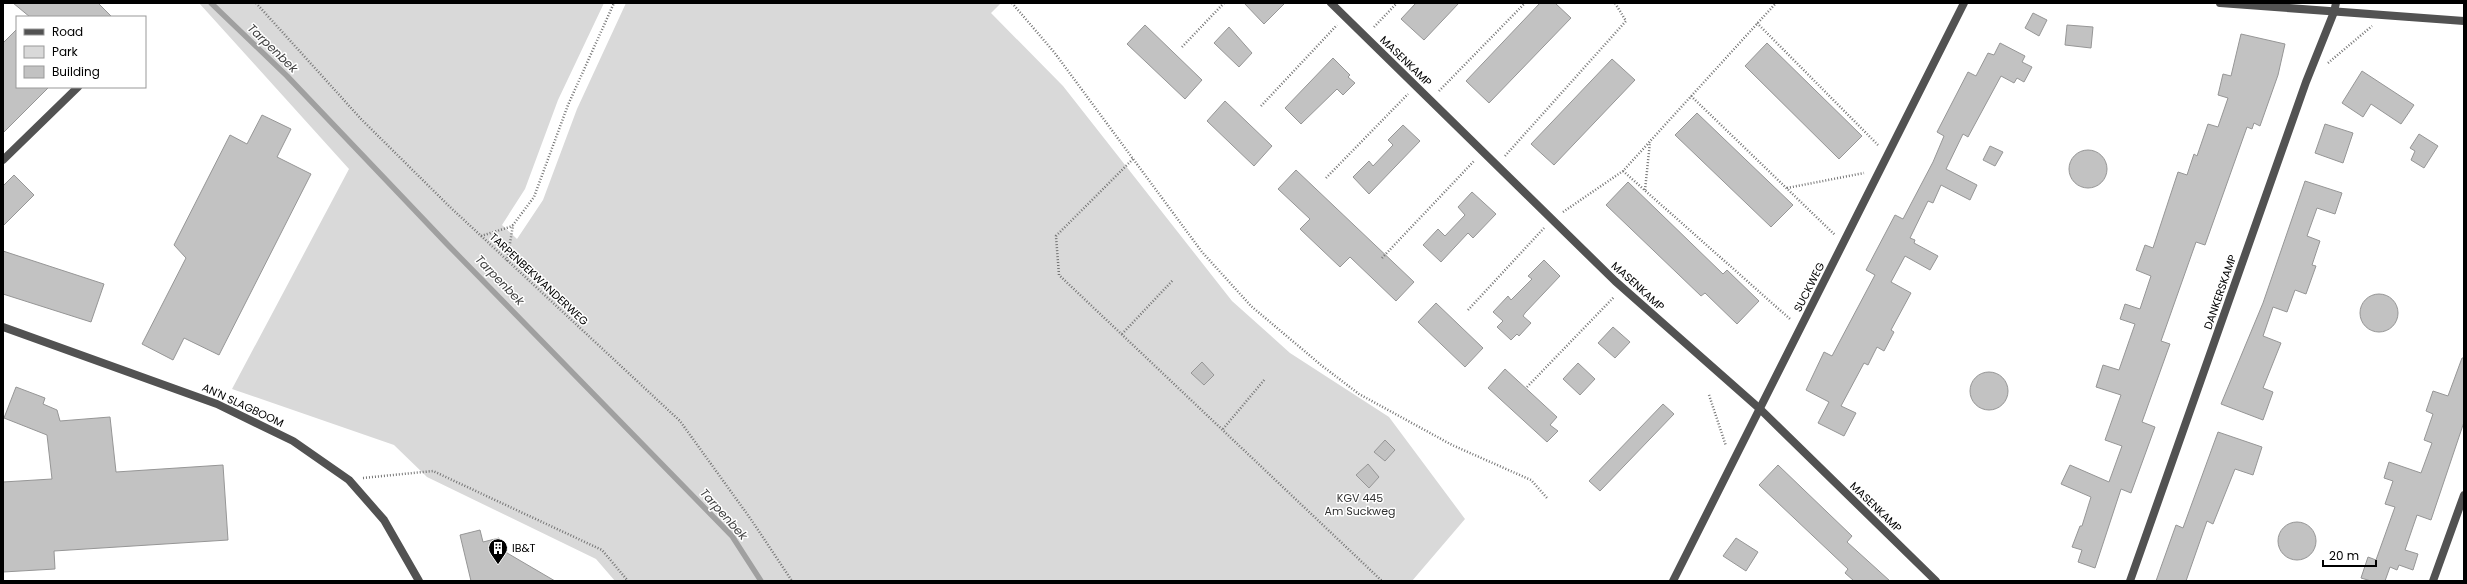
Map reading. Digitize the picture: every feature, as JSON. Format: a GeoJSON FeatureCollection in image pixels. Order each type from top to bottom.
{"type":"FeatureCollection","features":[{"type":"Feature","properties":{"kind":"street","name":"MASENKAMP"},"geometry":{"type":"LineString","coordinates":[[1331,3],[1622,288],[1760,409],[1936,581]]}},
{"type":"Feature","properties":{"kind":"street","name":"SUCKWEG"},"geometry":{"type":"LineString","coordinates":[[1673,581],[1964,3]]}},
{"type":"Feature","properties":{"kind":"street"},"geometry":{"type":"LineString","coordinates":[[2220,3],[2464,21]]}},
{"type":"Feature","properties":{"kind":"street","name":"DANKERSKAMP"},"geometry":{"type":"LineString","coordinates":[[2130,581],[2306,82],[2334,12],[2336,3]]}},
{"type":"Feature","properties":{"kind":"street"},"geometry":{"type":"LineString","coordinates":[[3,160],[77,88]]}},
{"type":"Feature","properties":{"kind":"street","name":"AN'N SLAGBOOM"},"geometry":{"type":"LineString","coordinates":[[3,327],[217,404],[293,441],[349,480],[384,520],[419,581]]}},
{"type":"Feature","properties":{"kind":"street"},"geometry":{"type":"LineString","coordinates":[[2433,581],[2464,495]]}},
{"type":"Feature","properties":{"kind":"path","name":"TARPENBEKWANDERWEG"},"geometry":{"type":"LineString","coordinates":[[256,3],[361,119],[481,237],[680,421],[750,518],[792,581]]}},
{"type":"Feature","properties":{"kind":"path"},"geometry":{"type":"LineString","coordinates":[[507,260],[513,225],[534,197],[568,105],[614,3]]}},
{"type":"Feature","properties":{"kind":"path"},"geometry":{"type":"LineString","coordinates":[[1012,3],[1054,52],[1218,272],[1251,306],[1321,365],[1359,394],[1433,436],[1531,480],[1547,498]]}},
{"type":"Feature","properties":{"kind":"path"},"geometry":{"type":"LineString","coordinates":[[1182,47],[1224,3]]}},
{"type":"Feature","properties":{"kind":"path"},"geometry":{"type":"LineString","coordinates":[[1365,36],[1397,3]]}},
{"type":"Feature","properties":{"kind":"path"},"geometry":{"type":"LineString","coordinates":[[1430,100],[1526,3]]}},
{"type":"Feature","properties":{"kind":"path"},"geometry":{"type":"LineString","coordinates":[[1496,165],[1626,21],[1614,3]]}},
{"type":"Feature","properties":{"kind":"path"},"geometry":{"type":"LineString","coordinates":[[1468,310],[1552,219],[1623,171],[1776,3]]}},
{"type":"Feature","properties":{"kind":"path"},"geometry":{"type":"LineString","coordinates":[[2324,66],[2385,15]]}},
{"type":"Feature","properties":{"kind":"path"},"geometry":{"type":"LineString","coordinates":[[1261,106],[1345,17]]}},
{"type":"Feature","properties":{"kind":"path"},"geometry":{"type":"LineString","coordinates":[[1757,23],[1888,154]]}},
{"type":"Feature","properties":{"kind":"path"},"geometry":{"type":"LineString","coordinates":[[1326,178],[1416,86]]}},
{"type":"Feature","properties":{"kind":"path"},"geometry":{"type":"LineString","coordinates":[[1691,96],[1843,243]]}},
{"type":"Feature","properties":{"kind":"path"},"geometry":{"type":"LineString","coordinates":[[1645,190],[1650,142]]}},
{"type":"Feature","properties":{"kind":"path"},"geometry":{"type":"LineString","coordinates":[[1382,258],[1483,152]]}},
{"type":"Feature","properties":{"kind":"path"},"geometry":{"type":"LineString","coordinates":[[1133,159],[1056,236],[1059,275],[1382,581]]}},
{"type":"Feature","properties":{"kind":"path"},"geometry":{"type":"LineString","coordinates":[[1786,188],[1880,170]]}},
{"type":"Feature","properties":{"kind":"path"},"geometry":{"type":"LineString","coordinates":[[1623,171],[1800,328]]}},
{"type":"Feature","properties":{"kind":"path"},"geometry":{"type":"LineString","coordinates":[[481,237],[513,225]]}},
{"type":"Feature","properties":{"kind":"path"},"geometry":{"type":"LineString","coordinates":[[1122,334],[1174,280]]}},
{"type":"Feature","properties":{"kind":"path"},"geometry":{"type":"LineString","coordinates":[[1527,387],[1622,288]]}},
{"type":"Feature","properties":{"kind":"path"},"geometry":{"type":"LineString","coordinates":[[1223,429],[1265,379]]}},
{"type":"Feature","properties":{"kind":"path"},"geometry":{"type":"LineString","coordinates":[[1709,395],[1732,464]]}},
{"type":"Feature","properties":{"kind":"path"},"geometry":{"type":"LineString","coordinates":[[349,480],[434,471],[602,550],[628,581]]}},
{"type":"Feature","properties":{"kind":"green space","name":"KGV 445 Am Suckweg"},"geometry":{"type":"Polygon","coordinates":[[[199,3],[604,3],[558,100],[525,189],[502,225],[517,239],[543,200],[577,109],[626,3],[1001,3],[991,13],[1063,86],[1232,301],[1290,353],[1389,417],[1465,519],[1412,581],[615,581],[596,559],[427,477],[394,445],[232,389],[349,169],[199,3]]]}},
{"type":"Feature","properties":{"kind":"building"},"geometry":{"type":"Polygon","coordinates":[[[13,3],[98,3],[111,16],[29,16],[13,3]]]}},
{"type":"Feature","properties":{"kind":"building"},"geometry":{"type":"Polygon","coordinates":[[[1244,3],[1285,3],[1264,24],[1244,3]]]}},
{"type":"Feature","properties":{"kind":"building"},"geometry":{"type":"Polygon","coordinates":[[[1416,3],[1459,3],[1424,40],[1401,19],[1416,3]]]}},
{"type":"Feature","properties":{"kind":"building"},"geometry":{"type":"Polygon","coordinates":[[[1540,3],[1555,3],[1571,18],[1489,103],[1466,81],[1540,3]]]}},
{"type":"Feature","properties":{"kind":"building"},"geometry":{"type":"Polygon","coordinates":[[[2033,13],[2047,20],[2039,36],[2025,28],[2033,13]]]}},
{"type":"Feature","properties":{"kind":"building"},"geometry":{"type":"Polygon","coordinates":[[[1145,25],[1202,80],[1185,99],[1127,44],[1145,25]]]}},
{"type":"Feature","properties":{"kind":"building"},"geometry":{"type":"Polygon","coordinates":[[[2067,25],[2093,27],[2091,48],[2065,45],[2067,25]]]}},
{"type":"Feature","properties":{"kind":"building"},"geometry":{"type":"Polygon","coordinates":[[[1229,27],[1252,53],[1239,67],[1214,43],[1229,27]]]}},
{"type":"Feature","properties":{"kind":"building"},"geometry":{"type":"Polygon","coordinates":[[[16,30],[16,88],[48,88],[3,133],[3,43],[16,30]]]}},
{"type":"Feature","properties":{"kind":"building"},"geometry":{"type":"Polygon","coordinates":[[[2241,34],[2285,44],[2278,75],[2260,126],[2254,123],[2252,129],[2247,127],[2205,245],[2196,242],[2161,341],[2170,344],[2142,422],[2155,427],[2131,493],[2121,489],[2095,568],[2078,562],[2082,550],[2072,547],[2080,526],[2082,526],[2091,497],[2061,484],[2070,465],[2109,482],[2122,446],[2105,440],[2121,395],[2096,387],[2103,365],[2119,370],[2135,324],[2120,319],[2125,304],[2140,309],[2151,276],[2136,270],[2145,245],[2153,248],[2178,172],[2187,175],[2194,154],[2197,156],[2208,124],[2218,127],[2228,98],[2218,95],[2223,74],[2231,76],[2241,34]]]}},
{"type":"Feature","properties":{"kind":"building"},"geometry":{"type":"Polygon","coordinates":[[[1767,43],[1862,136],[1839,159],[1745,66],[1767,43]]]}},
{"type":"Feature","properties":{"kind":"building"},"geometry":{"type":"Polygon","coordinates":[[[2000,43],[2025,56],[2022,62],[2032,67],[2024,82],[2017,78],[2014,83],[2001,76],[1968,137],[1963,134],[1946,169],[1977,185],[1970,200],[1941,185],[1933,203],[1928,201],[1910,238],[1915,240],[1914,243],[1938,256],[1930,270],[1905,256],[1891,282],[1911,293],[1891,330],[1894,332],[1884,351],[1877,347],[1868,365],[1864,363],[1841,406],[1856,413],[1844,436],[1818,423],[1829,402],[1806,390],[1824,352],[1832,356],[1875,275],[1866,270],[1895,215],[1903,219],[1933,162],[1944,136],[1937,132],[1968,72],[1976,76],[1988,53],[1994,55],[2000,43]]]}},
{"type":"Feature","properties":{"kind":"building"},"geometry":{"type":"Polygon","coordinates":[[[1333,58],[1350,75],[1348,77],[1355,83],[1343,95],[1337,89],[1301,124],[1285,108],[1333,58]]]}},
{"type":"Feature","properties":{"kind":"building"},"geometry":{"type":"Polygon","coordinates":[[[1612,59],[1635,80],[1554,165],[1531,144],[1612,59]]]}},
{"type":"Feature","properties":{"kind":"building"},"geometry":{"type":"Polygon","coordinates":[[[2362,71],[2414,105],[2401,124],[2371,104],[2363,117],[2342,103],[2362,71]]]}},
{"type":"Feature","properties":{"kind":"building"},"geometry":{"type":"Polygon","coordinates":[[[1225,101],[1272,146],[1254,166],[1207,121],[1225,101]]]}},
{"type":"Feature","properties":{"kind":"building"},"geometry":{"type":"Polygon","coordinates":[[[1697,113],[1793,205],[1771,227],[1675,135],[1697,113]]]}},
{"type":"Feature","properties":{"kind":"building"},"geometry":{"type":"Polygon","coordinates":[[[262,115],[291,129],[277,157],[311,174],[219,355],[184,338],[173,360],[142,344],[186,258],[174,245],[230,135],[247,144],[262,115]]]}},
{"type":"Feature","properties":{"kind":"building"},"geometry":{"type":"Polygon","coordinates":[[[2325,124],[2353,133],[2343,163],[2315,153],[2325,124]]]}},
{"type":"Feature","properties":{"kind":"building"},"geometry":{"type":"Polygon","coordinates":[[[1403,125],[1420,141],[1369,194],[1353,177],[1369,161],[1373,166],[1393,145],[1388,140],[1403,125]]]}},
{"type":"Feature","properties":{"kind":"building"},"geometry":{"type":"Polygon","coordinates":[[[2419,134],[2438,146],[2424,168],[2411,160],[2415,151],[2410,148],[2419,134]]]}},
{"type":"Feature","properties":{"kind":"building"},"geometry":{"type":"Polygon","coordinates":[[[1990,146],[2003,152],[1995,166],[1983,160],[1990,146]]]}},
{"type":"Feature","properties":{"kind":"building"},"geometry":{"type":"Polygon","coordinates":[[[2088,150],[2098,153],[2104,159],[2107,169],[2104,179],[2098,185],[2088,188],[2078,185],[2072,179],[2069,169],[2072,159],[2078,153],[2088,150]]]}},
{"type":"Feature","properties":{"kind":"building"},"geometry":{"type":"Polygon","coordinates":[[[1296,170],[1414,282],[1396,301],[1350,257],[1340,267],[1300,229],[1310,219],[1278,189],[1296,170]]]}},
{"type":"Feature","properties":{"kind":"building"},"geometry":{"type":"Polygon","coordinates":[[[14,175],[34,195],[3,226],[3,186],[14,175]]]}},
{"type":"Feature","properties":{"kind":"building"},"geometry":{"type":"Polygon","coordinates":[[[2305,181],[2342,193],[2335,214],[2317,208],[2307,236],[2320,241],[2312,265],[2316,266],[2306,294],[2295,290],[2287,312],[2273,307],[2263,336],[2281,343],[2263,388],[2273,392],[2263,420],[2221,404],[2263,303],[2305,181]]]}},
{"type":"Feature","properties":{"kind":"building"},"geometry":{"type":"Polygon","coordinates":[[[1628,182],[1723,274],[1727,270],[1759,301],[1737,324],[1705,293],[1701,296],[1606,205],[1628,182]]]}},
{"type":"Feature","properties":{"kind":"building"},"geometry":{"type":"Polygon","coordinates":[[[1472,192],[1496,214],[1473,238],[1468,233],[1441,262],[1423,245],[1438,229],[1445,236],[1465,215],[1458,207],[1472,192]]]}},
{"type":"Feature","properties":{"kind":"building"},"geometry":{"type":"Polygon","coordinates":[[[3,251],[104,284],[91,322],[3,294],[3,251]]]}},
{"type":"Feature","properties":{"kind":"building"},"geometry":{"type":"Polygon","coordinates":[[[1544,260],[1560,276],[1523,316],[1531,323],[1519,336],[1517,334],[1511,340],[1497,327],[1503,321],[1493,312],[1508,296],[1511,300],[1532,279],[1528,276],[1544,260]]]}},
{"type":"Feature","properties":{"kind":"building"},"geometry":{"type":"Polygon","coordinates":[[[2375,294],[2383,294],[2390,297],[2395,302],[2398,313],[2395,324],[2390,329],[2383,332],[2375,332],[2368,329],[2363,324],[2360,317],[2360,309],[2363,302],[2368,297],[2375,294]]]}},
{"type":"Feature","properties":{"kind":"building"},"geometry":{"type":"Polygon","coordinates":[[[1436,303],[1483,348],[1465,367],[1418,322],[1436,303]]]}},
{"type":"Feature","properties":{"kind":"building"},"geometry":{"type":"Polygon","coordinates":[[[1613,327],[1630,342],[1615,358],[1598,343],[1613,327]]]}},
{"type":"Feature","properties":{"kind":"building"},"geometry":{"type":"Polygon","coordinates":[[[2462,358],[2464,358],[2464,422],[2431,520],[2417,515],[2405,550],[2418,554],[2413,570],[2399,565],[2397,570],[2390,567],[2385,581],[2371,581],[2361,578],[2368,557],[2376,560],[2395,507],[2385,504],[2393,481],[2384,478],[2389,462],[2421,473],[2432,443],[2424,440],[2433,414],[2426,411],[2433,391],[2448,396],[2462,358]]]}},
{"type":"Feature","properties":{"kind":"building"},"geometry":{"type":"Polygon","coordinates":[[[1202,362],[1214,375],[1204,385],[1191,373],[1202,362]]]}},
{"type":"Feature","properties":{"kind":"building"},"geometry":{"type":"Polygon","coordinates":[[[1578,363],[1595,379],[1580,395],[1563,379],[1578,363]]]}},
{"type":"Feature","properties":{"kind":"building"},"geometry":{"type":"Polygon","coordinates":[[[1505,369],[1557,417],[1550,425],[1558,431],[1547,442],[1488,388],[1505,369]]]}},
{"type":"Feature","properties":{"kind":"building"},"geometry":{"type":"Polygon","coordinates":[[[1985,372],[1993,372],[2005,381],[2008,391],[2005,401],[1999,407],[1993,410],[1985,410],[1973,401],[1970,395],[1970,387],[1979,375],[1985,372]]]}},
{"type":"Feature","properties":{"kind":"building"},"geometry":{"type":"Polygon","coordinates":[[[16,387],[45,398],[43,404],[57,410],[60,421],[110,417],[116,472],[223,465],[228,540],[54,551],[55,569],[3,572],[3,482],[52,479],[47,435],[4,418],[16,387]]]}},
{"type":"Feature","properties":{"kind":"building"},"geometry":{"type":"Polygon","coordinates":[[[1663,404],[1674,414],[1600,491],[1589,481],[1663,404]]]}},
{"type":"Feature","properties":{"kind":"building"},"geometry":{"type":"Polygon","coordinates":[[[2218,432],[2262,447],[2253,475],[2235,469],[2213,524],[2207,521],[2186,581],[2156,581],[2176,525],[2183,528],[2218,432]]]}},
{"type":"Feature","properties":{"kind":"building"},"geometry":{"type":"Polygon","coordinates":[[[1385,440],[1395,450],[1385,461],[1374,452],[1385,440]]]}},
{"type":"Feature","properties":{"kind":"building"},"geometry":{"type":"Polygon","coordinates":[[[1368,464],[1379,477],[1369,488],[1356,475],[1368,464]]]}},
{"type":"Feature","properties":{"kind":"building"},"geometry":{"type":"Polygon","coordinates":[[[1778,465],[1852,536],[1847,542],[1890,581],[1854,581],[1845,573],[1848,569],[1759,485],[1778,465]]]}},
{"type":"Feature","properties":{"kind":"building"},"geometry":{"type":"Polygon","coordinates":[[[2293,522],[2301,522],[2313,531],[2316,541],[2313,551],[2307,557],[2301,560],[2293,560],[2281,551],[2278,545],[2278,537],[2287,525],[2293,522]]]}},
{"type":"Feature","properties":{"kind":"building","name":"IB&T"},"geometry":{"type":"Polygon","coordinates":[[[480,530],[483,542],[499,538],[502,550],[555,581],[471,581],[460,535],[480,530]]]}},
{"type":"Feature","properties":{"kind":"building"},"geometry":{"type":"Polygon","coordinates":[[[1736,538],[1758,552],[1746,571],[1723,556],[1736,538]]]}},
{"type":"Feature","properties":{"kind":"waterway","name":"Tarpenbek"},"geometry":{"type":"LineString","coordinates":[[211,3],[287,76],[447,244],[732,536],[761,581]]}},
{"type":"Feature","properties":{"kind":"place","name":"IB&T"},"geometry":{"type":"Point","coordinates":[498,565]}}]}
